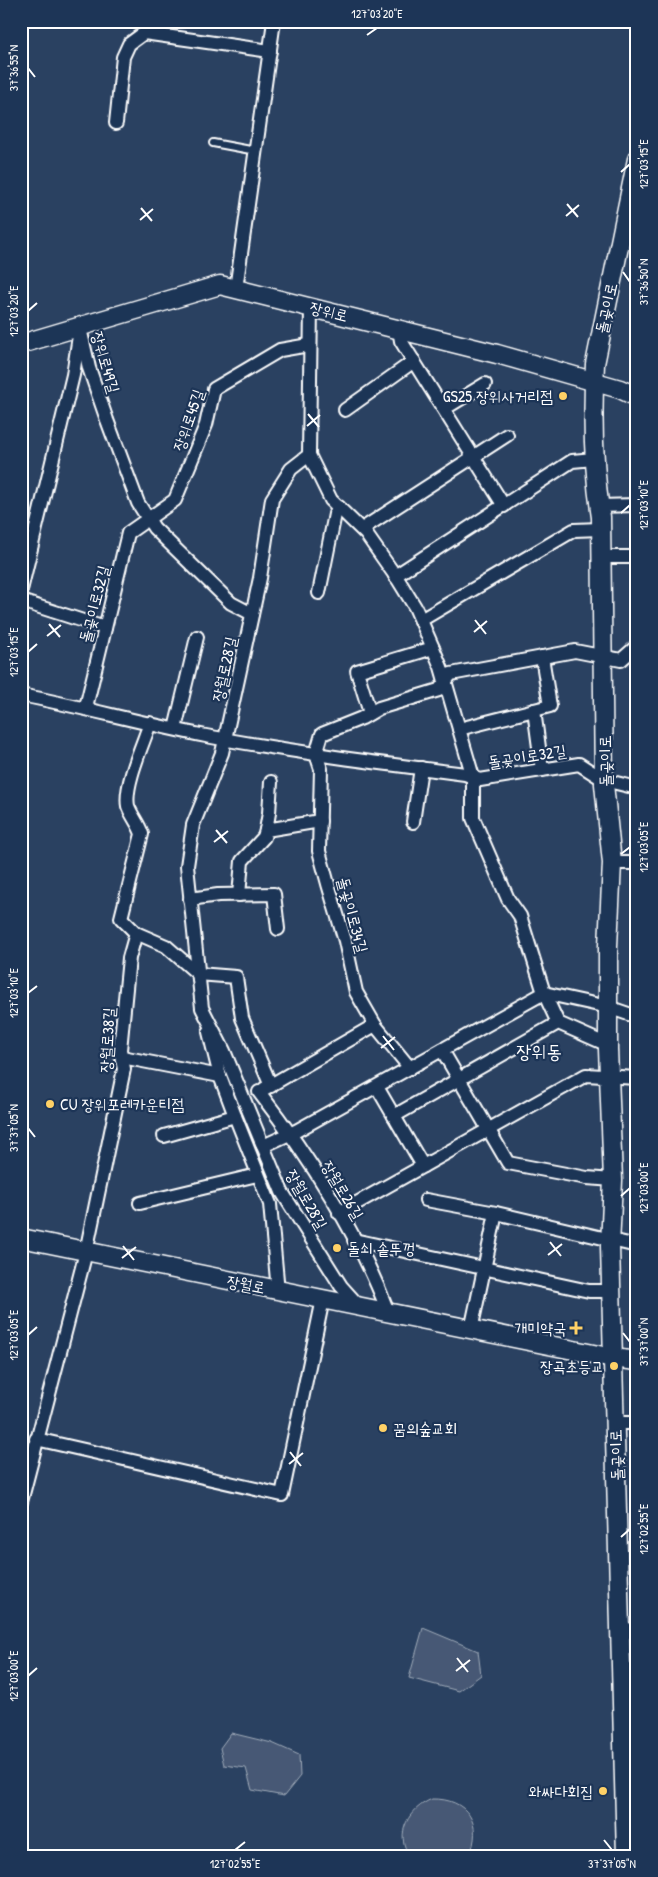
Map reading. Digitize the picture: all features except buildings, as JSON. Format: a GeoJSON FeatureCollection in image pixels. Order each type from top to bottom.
{"type":"FeatureCollection","features":[{"type":"Feature","properties":{"kind":"main road","name":"돌곶이로"},"geometry":{"type":"LineString","coordinates":[[626,1856],[629,1708],[620,1624],[611,1291],[613,1180],[608,1044],[608,946],[612,864],[604,780],[601,557],[599,506],[594,460],[594,364],[637,159]]}},
{"type":"Feature","properties":{"kind":"main road","name":"장위로"},"geometry":{"type":"LineString","coordinates":[[21,344],[220,285],[399,329],[620,389],[637,398]]}},
{"type":"Feature","properties":{"kind":"main road","name":"장월로"},"geometry":{"type":"LineString","coordinates":[[21,1238],[471,1330],[637,1361]]}},
{"type":"Feature","properties":{"kind":"street"},"geometry":{"type":"LineString","coordinates":[[236,289],[274,21]]}},
{"type":"Feature","properties":{"kind":"street"},"geometry":{"type":"LineString","coordinates":[[116,123],[123,57],[129,44],[144,33],[270,50]]}},
{"type":"Feature","properties":{"kind":"street"},"geometry":{"type":"LineString","coordinates":[[311,306],[309,455],[331,500],[362,529],[395,576],[421,620],[446,682],[473,777],[473,818],[508,899],[520,916],[544,993],[558,1023],[608,1044]]}},
{"type":"Feature","properties":{"kind":"street","name":"장위로49길"},"geometry":{"type":"LineString","coordinates":[[80,328],[90,368],[107,420],[138,503],[154,528],[231,604],[252,614]]}},
{"type":"Feature","properties":{"kind":"street","name":"장위로49길"},"geometry":{"type":"LineString","coordinates":[[21,590],[74,376],[80,328]]}},
{"type":"Feature","properties":{"kind":"street"},"geometry":{"type":"LineString","coordinates":[[399,329],[401,341],[504,506]]}},
{"type":"Feature","properties":{"kind":"street","name":"장위로45길"},"geometry":{"type":"LineString","coordinates":[[148,518],[175,500],[206,425],[214,389],[280,350],[309,346]]}},
{"type":"Feature","properties":{"kind":"street"},"geometry":{"type":"LineString","coordinates":[[345,410],[414,362]]}},
{"type":"Feature","properties":{"kind":"street"},"geometry":{"type":"LineString","coordinates":[[444,410],[485,384]]}},
{"type":"Feature","properties":{"kind":"street"},"geometry":{"type":"LineString","coordinates":[[362,529],[507,435]]}},
{"type":"Feature","properties":{"kind":"street","name":"장월로28길"},"geometry":{"type":"LineString","coordinates":[[309,455],[291,469],[272,499],[252,614],[226,738],[222,753],[193,825],[187,866],[202,1008],[224,1051],[282,1192],[341,1286],[359,1306]]}},
{"type":"Feature","properties":{"kind":"street"},"geometry":{"type":"LineString","coordinates":[[395,576],[572,462],[594,460]]}},
{"type":"Feature","properties":{"kind":"street"},"geometry":{"type":"LineString","coordinates":[[599,506],[637,506]]}},
{"type":"Feature","properties":{"kind":"street"},"geometry":{"type":"LineString","coordinates":[[319,593],[335,514],[339,507]]}},
{"type":"Feature","properties":{"kind":"street","name":"돌곶이로32길"},"geometry":{"type":"LineString","coordinates":[[86,707],[128,533],[148,518]]}},
{"type":"Feature","properties":{"kind":"street"},"geometry":{"type":"LineString","coordinates":[[421,620],[574,530],[600,529]]}},
{"type":"Feature","properties":{"kind":"street"},"geometry":{"type":"LineString","coordinates":[[601,557],[637,557]]}},
{"type":"Feature","properties":{"kind":"street"},"geometry":{"type":"LineString","coordinates":[[21,602],[105,628]]}},
{"type":"Feature","properties":{"kind":"street"},"geometry":{"type":"LineString","coordinates":[[175,729],[198,637]]}},
{"type":"Feature","properties":{"kind":"street"},"geometry":{"type":"LineString","coordinates":[[316,754],[322,734],[379,708],[440,690],[451,674],[575,651],[621,660],[637,646]]}},
{"type":"Feature","properties":{"kind":"street"},"geometry":{"type":"LineString","coordinates":[[370,713],[357,671],[433,648]]}},
{"type":"Feature","properties":{"kind":"street"},"geometry":{"type":"LineString","coordinates":[[460,729],[550,706],[542,657]]}},
{"type":"Feature","properties":{"kind":"street","name":"돌곶이로32길"},"geometry":{"type":"LineString","coordinates":[[21,695],[86,707],[175,729],[316,754],[421,768],[473,777],[480,780],[579,764],[604,780],[637,788]]}},
{"type":"Feature","properties":{"kind":"street"},"geometry":{"type":"LineString","coordinates":[[534,710],[542,770]]}},
{"type":"Feature","properties":{"kind":"street"},"geometry":{"type":"LineString","coordinates":[[150,723],[127,794],[129,808],[139,823],[142,834],[121,918],[136,933],[166,946],[198,974],[236,977],[242,1018],[271,1086]]}},
{"type":"Feature","properties":{"kind":"street","name":"돌곶이로34길"},"geometry":{"type":"LineString","coordinates":[[316,754],[321,768],[319,851],[356,992],[375,1025],[410,1068]]}},
{"type":"Feature","properties":{"kind":"street"},"geometry":{"type":"LineString","coordinates":[[413,822],[421,768]]}},
{"type":"Feature","properties":{"kind":"street"},"geometry":{"type":"LineString","coordinates":[[240,895],[242,861],[264,837],[266,830],[271,782]]}},
{"type":"Feature","properties":{"kind":"street"},"geometry":{"type":"LineString","coordinates":[[266,830],[320,820]]}},
{"type":"Feature","properties":{"kind":"street"},"geometry":{"type":"LineString","coordinates":[[612,864],[637,863]]}},
{"type":"Feature","properties":{"kind":"street"},"geometry":{"type":"LineString","coordinates":[[190,899],[274,894],[278,929]]}},
{"type":"Feature","properties":{"kind":"street","name":"장월로38길"},"geometry":{"type":"LineString","coordinates":[[21,1502],[86,1252],[124,1069],[120,1050],[129,958],[136,933]]}},
{"type":"Feature","properties":{"kind":"street"},"geometry":{"type":"LineString","coordinates":[[263,1146],[376,1087],[544,993],[608,1007],[637,1017]]}},
{"type":"Feature","properties":{"kind":"street"},"geometry":{"type":"LineString","coordinates":[[202,1008],[220,1076],[257,1175],[270,1204],[278,1291]]}},
{"type":"Feature","properties":{"kind":"street"},"geometry":{"type":"LineString","coordinates":[[394,1116],[558,1023]]}},
{"type":"Feature","properties":{"kind":"street"},"geometry":{"type":"LineString","coordinates":[[243,1099],[271,1086],[375,1025]]}},
{"type":"Feature","properties":{"kind":"street"},"geometry":{"type":"LineString","coordinates":[[442,1050],[508,1163],[587,1178],[613,1180]]}},
{"type":"Feature","properties":{"kind":"street"},"geometry":{"type":"LineString","coordinates":[[122,1057],[220,1076]]}},
{"type":"Feature","properties":{"kind":"street"},"geometry":{"type":"LineString","coordinates":[[338,1214],[586,1075],[637,1078]]}},
{"type":"Feature","properties":{"kind":"street"},"geometry":{"type":"LineString","coordinates":[[376,1087],[423,1166]]}},
{"type":"Feature","properties":{"kind":"street","name":"장월로26길"},"geometry":{"type":"LineString","coordinates":[[259,1092],[290,1133],[354,1240],[374,1275],[388,1312]]}},
{"type":"Feature","properties":{"kind":"street"},"geometry":{"type":"LineString","coordinates":[[164,1136],[235,1116]]}},
{"type":"Feature","properties":{"kind":"street"},"geometry":{"type":"LineString","coordinates":[[140,1203],[257,1175]]}},
{"type":"Feature","properties":{"kind":"street"},"geometry":{"type":"LineString","coordinates":[[426,1200],[496,1213],[637,1246]]}},
{"type":"Feature","properties":{"kind":"street"},"geometry":{"type":"LineString","coordinates":[[471,1330],[486,1268],[496,1213]]}},
{"type":"Feature","properties":{"kind":"street"},"geometry":{"type":"LineString","coordinates":[[354,1240],[590,1290],[611,1291]]}},
{"type":"Feature","properties":{"kind":"street"},"geometry":{"type":"LineString","coordinates":[[36,1439],[282,1495],[323,1299]]}},
{"type":"Feature","properties":{"kind":"street"},"geometry":{"type":"LineString","coordinates":[[615,1423],[637,1423]]}},
{"type":"Feature","properties":{"kind":"street"},"geometry":{"type":"LineString","coordinates":[[620,1624],[637,1636]]}},
{"type":"Feature","properties":{"kind":"lane"},"geometry":{"type":"LineString","coordinates":[[213,143],[256,150]]}},
{"type":"Feature","properties":{"kind":"shaded area"},"geometry":{"type":"Polygon","coordinates":[[[423,1628],[478,1651],[481,1675],[459,1691],[409,1678],[423,1628]]]}},
{"type":"Feature","properties":{"kind":"shaded area"},"geometry":{"type":"Polygon","coordinates":[[[231,1733],[272,1743],[299,1755],[300,1776],[284,1796],[252,1790],[246,1768],[224,1765],[220,1748],[231,1733]]]}},
{"type":"Feature","properties":{"kind":"shaded area"},"geometry":{"type":"Polygon","coordinates":[[[432,1799],[455,1803],[469,1815],[474,1833],[469,1856],[410,1856],[403,1839],[406,1822],[417,1808],[432,1799]]]}},
{"type":"Feature","properties":{"kind":"place","name":"GS25 장위사거리점"},"geometry":{"type":"Point","coordinates":[563,396]}},
{"type":"Feature","properties":{"kind":"place","name":"CU 장위포레카운티점"},"geometry":{"type":"Point","coordinates":[50,1104]}},
{"type":"Feature","properties":{"kind":"place","name":"돌쇠 솥뚜껑"},"geometry":{"type":"Point","coordinates":[337,1248]}},
{"type":"Feature","properties":{"kind":"place","name":"개미약국"},"geometry":{"type":"Point","coordinates":[576,1328]}},
{"type":"Feature","properties":{"kind":"place","name":"장곡초등교"},"geometry":{"type":"Point","coordinates":[614,1366]}},
{"type":"Feature","properties":{"kind":"place","name":"꿈의숲교회"},"geometry":{"type":"Point","coordinates":[383,1428]}},
{"type":"Feature","properties":{"kind":"place","name":"와싸다회집"},"geometry":{"type":"Point","coordinates":[603,1791]}},
{"type":"Feature","properties":{"kind":"district","name":"장위동"},"geometry":{"type":"Point","coordinates":[539,1051]}}]}
